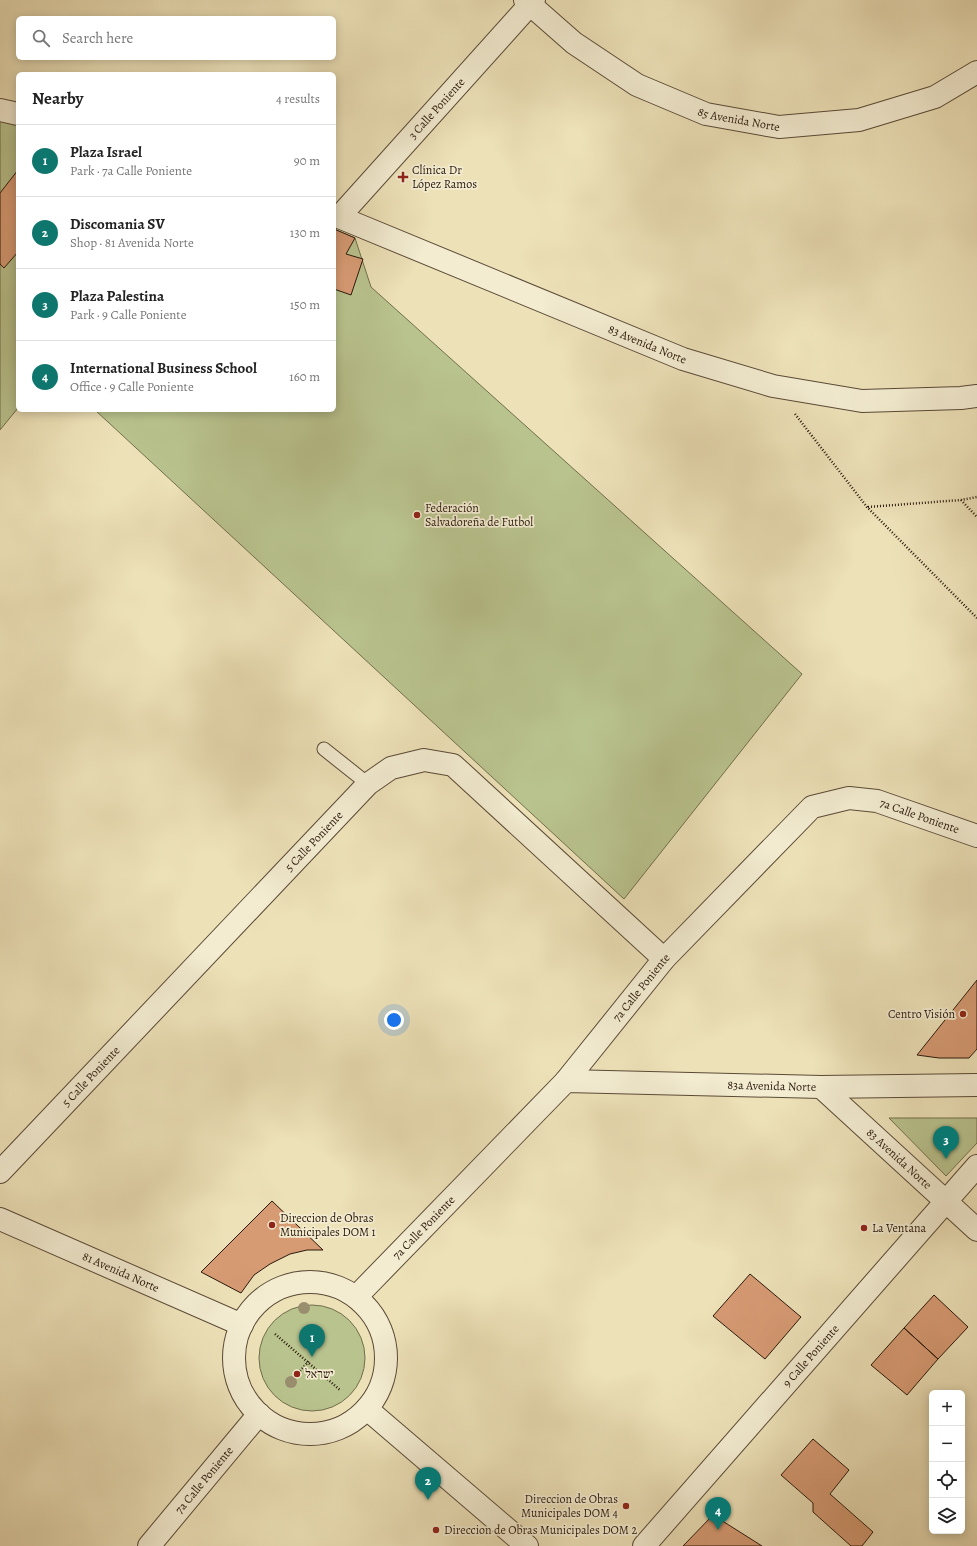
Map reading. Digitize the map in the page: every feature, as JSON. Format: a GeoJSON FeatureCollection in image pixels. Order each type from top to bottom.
{"type":"FeatureCollection","features":[{"type":"Feature","properties":{"kind":"street","name":"85 Avenida Norte"},"geometry":{"type":"LineString","coordinates":[[530,1],[574,43],[637,85],[706,114],[779,127],[859,120],[936,97],[977,72]]}},
{"type":"Feature","properties":{"kind":"street","name":"3 Calle Poniente"},"geometry":{"type":"LineString","coordinates":[[337,216],[530,1]]}},
{"type":"Feature","properties":{"kind":"street"},"geometry":{"type":"LineString","coordinates":[[0,110],[16,114]]}},
{"type":"Feature","properties":{"kind":"street","name":"83 Avenida Norte"},"geometry":{"type":"LineString","coordinates":[[337,216],[683,359],[774,386],[862,401],[961,398],[977,396]]}},
{"type":"Feature","properties":{"kind":"street","name":"5 Calle Poniente"},"geometry":{"type":"LineString","coordinates":[[0,1172],[368,784],[391,768],[424,760],[452,765],[664,959]]}},
{"type":"Feature","properties":{"kind":"street","name":"7a Calle Poniente"},"geometry":{"type":"LineString","coordinates":[[356,1297],[566,1081],[664,959],[812,807],[849,798],[877,801],[977,836]]}},
{"type":"Feature","properties":{"kind":"street","name":"83a Avenida Norte"},"geometry":{"type":"LineString","coordinates":[[566,1081],[822,1087],[977,1085]]}},
{"type":"Feature","properties":{"kind":"street","name":"83 Avenida Norte"},"geometry":{"type":"LineString","coordinates":[[822,1087],[977,1230]]}},
{"type":"Feature","properties":{"kind":"street","name":"9 Calle Poniente"},"geometry":{"type":"LineString","coordinates":[[644,1546],[977,1166]]}},
{"type":"Feature","properties":{"kind":"street","name":"81 Avenida Norte"},"geometry":{"type":"LineString","coordinates":[[0,1219],[242,1325]]}},
{"type":"Feature","properties":{"kind":"street"},"geometry":{"type":"LineString","coordinates":[[315,1282],[337,1286],[356,1297],[371,1312],[381,1330],[386,1350],[385,1371],[378,1391],[367,1409],[352,1422],[334,1431],[314,1434],[294,1433],[275,1426],[259,1414],[243,1395],[235,1372],[235,1348],[242,1325],[254,1306],[272,1292],[293,1284],[315,1282]]}},
{"type":"Feature","properties":{"kind":"street"},"geometry":{"type":"LineString","coordinates":[[367,1409],[526,1546]]}},
{"type":"Feature","properties":{"kind":"street","name":"7a Calle Poniente"},"geometry":{"type":"LineString","coordinates":[[149,1546],[259,1414]]}},
{"type":"Feature","properties":{"kind":"lane"},"geometry":{"type":"LineString","coordinates":[[324,749],[368,784]]}},
{"type":"Feature","properties":{"kind":"path"},"geometry":{"type":"LineString","coordinates":[[774,386],[867,507],[977,618]]}},
{"type":"Feature","properties":{"kind":"path"},"geometry":{"type":"LineString","coordinates":[[867,507],[961,500],[977,497]]}},
{"type":"Feature","properties":{"kind":"path"},"geometry":{"type":"LineString","coordinates":[[961,500],[977,517]]}},
{"type":"Feature","properties":{"kind":"path"},"geometry":{"type":"LineString","coordinates":[[275,1334],[340,1390]]}},
{"type":"Feature","properties":{"kind":"path"},"geometry":{"type":"LineString","coordinates":[[300,1371],[308,1361]]}},
{"type":"Feature","properties":{"kind":"green space"},"geometry":{"type":"Polygon","coordinates":[[[0,118],[16,122],[16,410],[0,430],[0,118]]]}},
{"type":"Feature","properties":{"kind":"green space","name":"Federación Salvadoreña de Futbol"},"geometry":{"type":"Polygon","coordinates":[[[336,230],[355,238],[371,287],[802,674],[624,899],[97,412],[336,412],[336,230]]]}},
{"type":"Feature","properties":{"kind":"green space"},"geometry":{"type":"Polygon","coordinates":[[[889,1118],[977,1118],[977,1143],[946,1176],[889,1118]]]}},
{"type":"Feature","properties":{"kind":"green space"},"geometry":{"type":"Polygon","coordinates":[[[312,1305],[332,1309],[349,1321],[361,1338],[365,1358],[361,1378],[349,1395],[332,1407],[312,1411],[292,1407],[275,1395],[263,1378],[259,1358],[263,1338],[275,1321],[292,1309],[312,1305]]]}},
{"type":"Feature","properties":{"kind":"building"},"geometry":{"type":"Polygon","coordinates":[[[16,173],[16,254],[4,268],[0,264],[0,193],[16,173]]]}},
{"type":"Feature","properties":{"kind":"building"},"geometry":{"type":"Polygon","coordinates":[[[336,230],[355,238],[346,254],[363,259],[351,295],[336,290],[336,230]]]}},
{"type":"Feature","properties":{"kind":"building","name":"Centro Visión"},"geometry":{"type":"Polygon","coordinates":[[[977,980],[977,1049],[969,1058],[939,1058],[917,1055],[977,980]]]}},
{"type":"Feature","properties":{"kind":"building","name":"Direccion de Obras Municipales DOM 1"},"geometry":{"type":"Polygon","coordinates":[[[272,1201],[323,1250],[307,1250],[290,1254],[270,1264],[254,1275],[241,1293],[201,1272],[272,1201]]]}},
{"type":"Feature","properties":{"kind":"building"},"geometry":{"type":"Polygon","coordinates":[[[750,1274],[801,1317],[765,1359],[713,1316],[750,1274]]]}},
{"type":"Feature","properties":{"kind":"building"},"geometry":{"type":"Polygon","coordinates":[[[934,1295],[968,1327],[938,1359],[904,1328],[934,1295]]]}},
{"type":"Feature","properties":{"kind":"building"},"geometry":{"type":"Polygon","coordinates":[[[904,1328],[938,1359],[907,1395],[871,1365],[904,1328]]]}},
{"type":"Feature","properties":{"kind":"building"},"geometry":{"type":"Polygon","coordinates":[[[813,1439],[849,1470],[830,1494],[873,1532],[862,1546],[851,1546],[813,1512],[813,1503],[781,1475],[813,1439]]]}},
{"type":"Feature","properties":{"kind":"building"},"geometry":{"type":"Polygon","coordinates":[[[713,1515],[762,1546],[683,1546],[713,1515]]]}},
{"type":"Feature","properties":{"kind":"place","name":"Clínica Dr López Ramos"},"geometry":{"type":"Point","coordinates":[403,177]}},
{"type":"Feature","properties":{"kind":"place","name":"Federación Salvadoreña de Futbol"},"geometry":{"type":"Point","coordinates":[417,515]}},
{"type":"Feature","properties":{"kind":"place","name":"Centro Visión"},"geometry":{"type":"Point","coordinates":[963,1014]}},
{"type":"Feature","properties":{"kind":"place","name":"Plaza Palestina"},"geometry":{"type":"Point","coordinates":[946,1159]}},
{"type":"Feature","properties":{"kind":"place","name":"Direccion de Obras Municipales DOM 1"},"geometry":{"type":"Point","coordinates":[272,1225]}},
{"type":"Feature","properties":{"kind":"place","name":"La Ventana"},"geometry":{"type":"Point","coordinates":[864,1228]}},
{"type":"Feature","properties":{"kind":"place","name":"Plaza Israel"},"geometry":{"type":"Point","coordinates":[312,1357]}},
{"type":"Feature","properties":{"kind":"place","name":"ישראל"},"geometry":{"type":"Point","coordinates":[297,1374]}},
{"type":"Feature","properties":{"kind":"place","name":"Discomania SV"},"geometry":{"type":"Point","coordinates":[428,1500]}},
{"type":"Feature","properties":{"kind":"place","name":"Direccion de Obras Municipales DOM 4"},"geometry":{"type":"Point","coordinates":[626,1506]}},
{"type":"Feature","properties":{"kind":"place","name":"Direccion de Obras Municipales DOM 2"},"geometry":{"type":"Point","coordinates":[436,1530]}},
{"type":"Feature","properties":{"kind":"place","name":"International Business School"},"geometry":{"type":"Point","coordinates":[718,1530]}}]}
